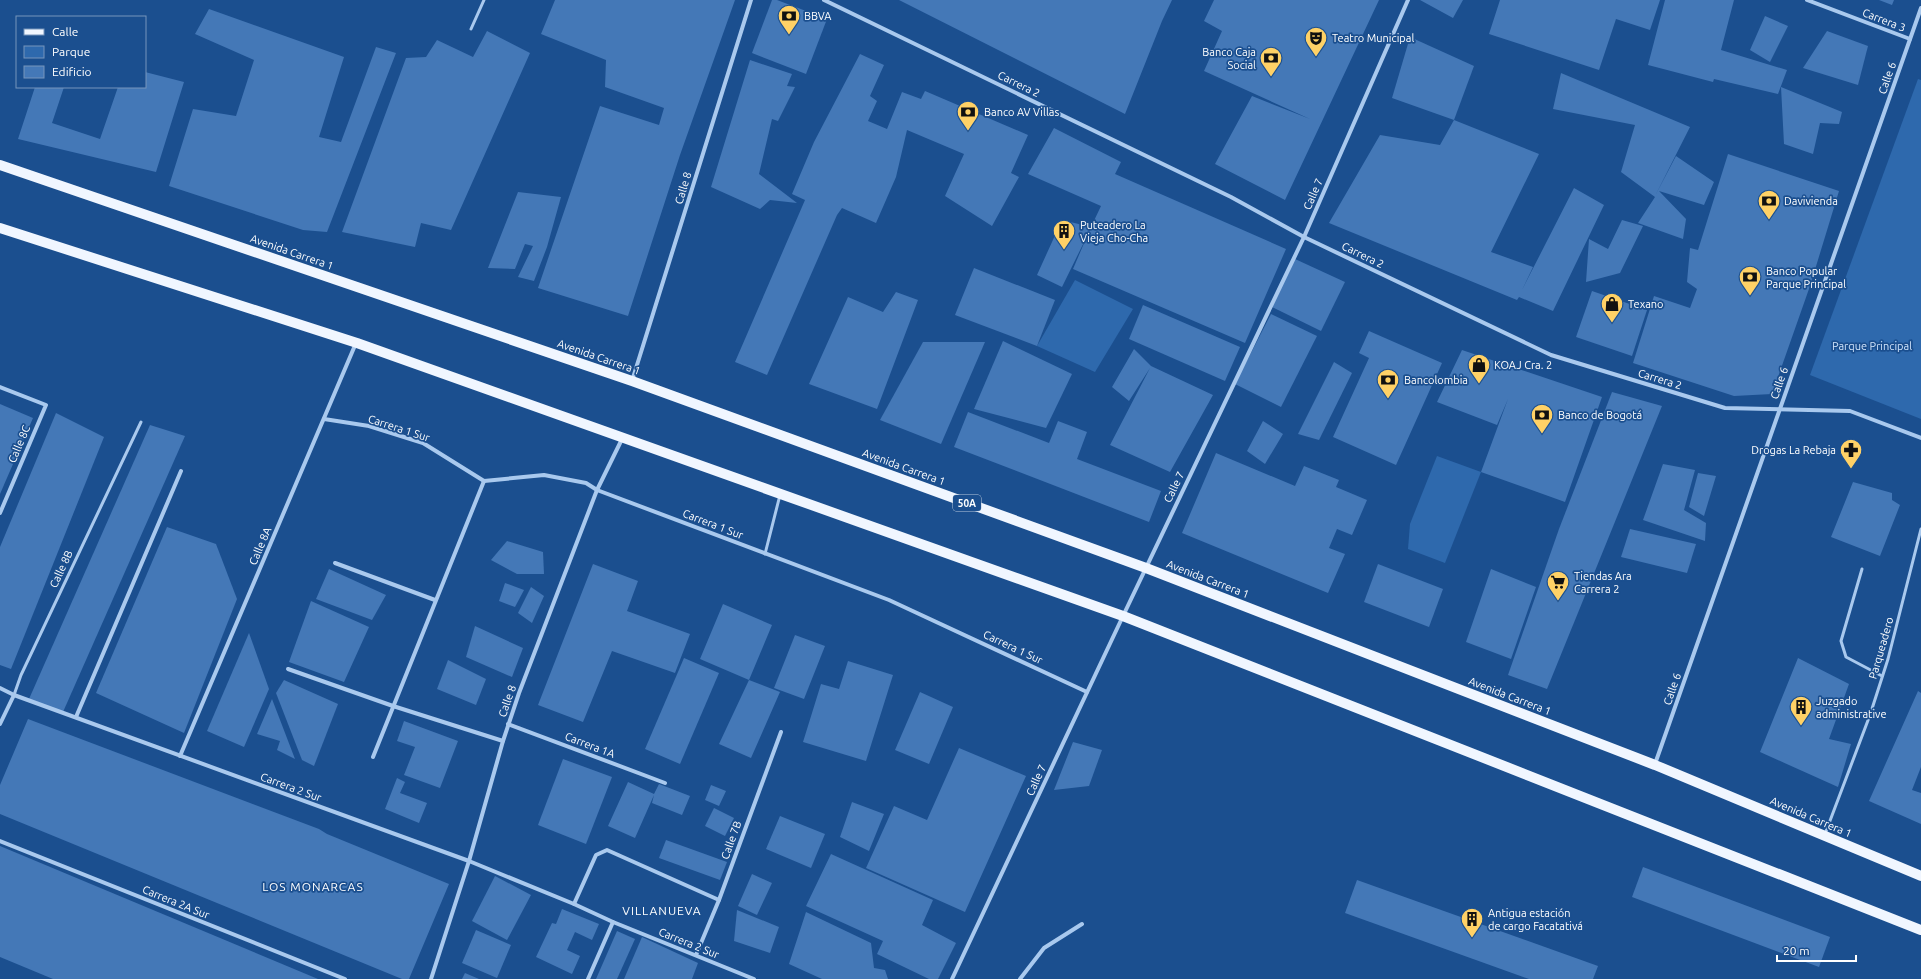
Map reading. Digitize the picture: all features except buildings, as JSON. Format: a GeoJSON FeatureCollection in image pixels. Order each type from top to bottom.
{"type":"FeatureCollection","features":[{"type":"Feature","properties":{"kind":"main road","name":"Avenida Carrera 1"},"geometry":{"type":"LineString","coordinates":[[0,165],[632,381],[1146,568],[1655,765],[1921,876]]}},
{"type":"Feature","properties":{"kind":"main road"},"geometry":{"type":"LineString","coordinates":[[0,228],[357,342],[1123,616],[1921,930]]}},
{"type":"Feature","properties":{"kind":"street","name":"Calle 8"},"geometry":{"type":"LineString","coordinates":[[632,381],[751,0]]}},
{"type":"Feature","properties":{"kind":"street","name":"Carrera 2"},"geometry":{"type":"LineString","coordinates":[[824,0],[1231,197],[1304,237],[1551,355],[1725,408],[1850,411],[1921,438]]}},
{"type":"Feature","properties":{"kind":"street","name":"Calle 7"},"geometry":{"type":"LineString","coordinates":[[952,979],[1304,237],[1408,0]]}},
{"type":"Feature","properties":{"kind":"street","name":"Carrera 3"},"geometry":{"type":"LineString","coordinates":[[1807,0],[1910,39]]}},
{"type":"Feature","properties":{"kind":"street","name":"Calle 6"},"geometry":{"type":"LineString","coordinates":[[1655,765],[1921,8]]}},
{"type":"Feature","properties":{"kind":"street","name":"Calle 8A"},"geometry":{"type":"LineString","coordinates":[[180,756],[357,342]]}},
{"type":"Feature","properties":{"kind":"street","name":"Calle 8C"},"geometry":{"type":"LineString","coordinates":[[0,387],[46,405],[0,513]]}},
{"type":"Feature","properties":{"kind":"street","name":"Carrera 1 Sur"},"geometry":{"type":"LineString","coordinates":[[324,419],[369,426],[423,443],[484,481],[544,474],[586,483],[597,490],[889,600],[1087,692]]}},
{"type":"Feature","properties":{"kind":"street","name":"Calle 8"},"geometry":{"type":"LineString","coordinates":[[430,979],[469,861],[508,724],[597,490],[623,437]]}},
{"type":"Feature","properties":{"kind":"street"},"geometry":{"type":"LineString","coordinates":[[76,717],[181,471]]}},
{"type":"Feature","properties":{"kind":"street"},"geometry":{"type":"LineString","coordinates":[[373,757],[484,481]]}},
{"type":"Feature","properties":{"kind":"street"},"geometry":{"type":"LineString","coordinates":[[335,563],[436,600]]}},
{"type":"Feature","properties":{"kind":"street"},"geometry":{"type":"LineString","coordinates":[[288,669],[393,706],[503,741]]}},
{"type":"Feature","properties":{"kind":"street","name":"Carrera 2 Sur"},"geometry":{"type":"LineString","coordinates":[[0,688],[14,695],[469,861],[574,904],[613,922],[754,979]]}},
{"type":"Feature","properties":{"kind":"street","name":"Calle 8B"},"geometry":{"type":"LineString","coordinates":[[0,724],[14,695]]}},
{"type":"Feature","properties":{"kind":"street","name":"Carrera 1A"},"geometry":{"type":"LineString","coordinates":[[508,724],[665,783]]}},
{"type":"Feature","properties":{"kind":"street","name":"Calle 7B"},"geometry":{"type":"LineString","coordinates":[[696,955],[719,900],[781,732]]}},
{"type":"Feature","properties":{"kind":"street","name":"Carrera 2A Sur"},"geometry":{"type":"LineString","coordinates":[[0,841],[345,979]]}},
{"type":"Feature","properties":{"kind":"street"},"geometry":{"type":"LineString","coordinates":[[574,904],[596,855],[607,850],[719,900]]}},
{"type":"Feature","properties":{"kind":"street"},"geometry":{"type":"LineString","coordinates":[[588,979],[613,922]]}},
{"type":"Feature","properties":{"kind":"street"},"geometry":{"type":"LineString","coordinates":[[1020,979],[1044,948],[1082,924]]}},
{"type":"Feature","properties":{"kind":"lane"},"geometry":{"type":"LineString","coordinates":[[471,29],[484,0]]}},
{"type":"Feature","properties":{"kind":"lane","name":"Calle 8B"},"geometry":{"type":"LineString","coordinates":[[14,695],[21,675],[141,422]]}},
{"type":"Feature","properties":{"kind":"lane"},"geometry":{"type":"LineString","coordinates":[[765,554],[781,493]]}},
{"type":"Feature","properties":{"kind":"lane","name":"Parqueadero"},"geometry":{"type":"LineString","coordinates":[[1824,836],[1870,715],[1882,676],[1921,529]]}},
{"type":"Feature","properties":{"kind":"lane"},"geometry":{"type":"LineString","coordinates":[[1862,569],[1842,641],[1846,657],[1882,676]]}},
{"type":"Feature","properties":{"kind":"green space","name":"Parque Principal"},"geometry":{"type":"Polygon","coordinates":[[[1918,79],[1921,80],[1921,419],[1810,375],[1918,79]]]}},
{"type":"Feature","properties":{"kind":"green space"},"geometry":{"type":"Polygon","coordinates":[[[1075,280],[1133,309],[1095,372],[1037,346],[1075,280]]]}},
{"type":"Feature","properties":{"kind":"green space"},"geometry":{"type":"Polygon","coordinates":[[[1437,456],[1481,472],[1445,563],[1408,549],[1410,524],[1437,456]]]}},
{"type":"Feature","properties":{"kind":"place","name":"BBVA"},"geometry":{"type":"Point","coordinates":[789,36]}},
{"type":"Feature","properties":{"kind":"place","name":"Teatro Municipal"},"geometry":{"type":"Point","coordinates":[1316,58]}},
{"type":"Feature","properties":{"kind":"place","name":"Banco Caja Social"},"geometry":{"type":"Point","coordinates":[1271,78]}},
{"type":"Feature","properties":{"kind":"place","name":"Banco AV Villas"},"geometry":{"type":"Point","coordinates":[968,132]}},
{"type":"Feature","properties":{"kind":"place","name":"Davivienda"},"geometry":{"type":"Point","coordinates":[1769,220]}},
{"type":"Feature","properties":{"kind":"place","name":"Puteadero La Vieja Cho-Cha"},"geometry":{"type":"Point","coordinates":[1064,250]}},
{"type":"Feature","properties":{"kind":"place","name":"Banco Popular Parque Principal"},"geometry":{"type":"Point","coordinates":[1750,296]}},
{"type":"Feature","properties":{"kind":"place","name":"Texano"},"geometry":{"type":"Point","coordinates":[1612,324]}},
{"type":"Feature","properties":{"kind":"place","name":"KOAJ Cra. 2"},"geometry":{"type":"Point","coordinates":[1479,384]}},
{"type":"Feature","properties":{"kind":"place","name":"Bancolombia"},"geometry":{"type":"Point","coordinates":[1388,400]}},
{"type":"Feature","properties":{"kind":"place","name":"Banco de Bogotá"},"geometry":{"type":"Point","coordinates":[1542,434]}},
{"type":"Feature","properties":{"kind":"place","name":"Drogas La Rebaja"},"geometry":{"type":"Point","coordinates":[1851,470]}},
{"type":"Feature","properties":{"kind":"place","name":"Tiendas Ara Carrera 2"},"geometry":{"type":"Point","coordinates":[1558,602]}},
{"type":"Feature","properties":{"kind":"place","name":"Juzgado administrative"},"geometry":{"type":"Point","coordinates":[1801,726]}},
{"type":"Feature","properties":{"kind":"place","name":"Antigua estación de cargo Facatativá"},"geometry":{"type":"Point","coordinates":[1472,938]}},
{"type":"Feature","properties":{"kind":"district","name":"LOS MONARCAS"},"geometry":{"type":"Point","coordinates":[313,887]}},
{"type":"Feature","properties":{"kind":"district","name":"VILLANUEVA"},"geometry":{"type":"Point","coordinates":[662,911]}}]}
